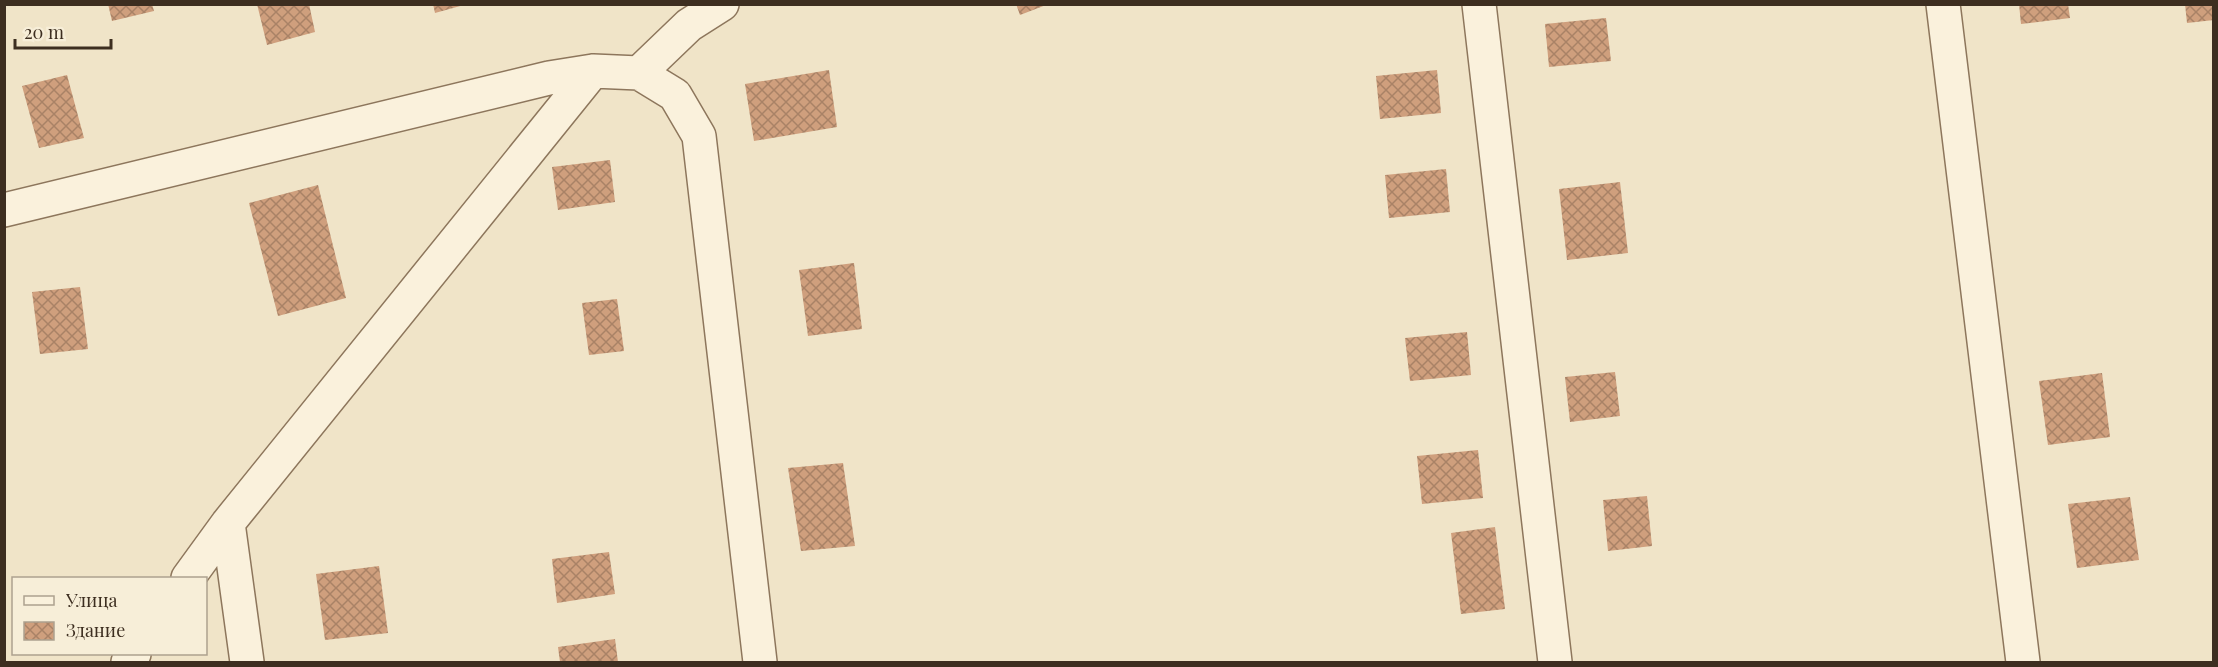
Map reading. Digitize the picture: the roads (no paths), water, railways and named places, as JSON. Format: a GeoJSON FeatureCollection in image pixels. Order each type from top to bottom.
{"type":"FeatureCollection","features":[{"type":"Feature","properties":{"kind":"street"},"geometry":{"type":"LineString","coordinates":[[639,73],[689,25],[722,4]]}},
{"type":"Feature","properties":{"kind":"street"},"geometry":{"type":"LineString","coordinates":[[1479,4],[1555,663]]}},
{"type":"Feature","properties":{"kind":"street"},"geometry":{"type":"LineString","coordinates":[[1943,4],[2023,663]]}},
{"type":"Feature","properties":{"kind":"street"},"geometry":{"type":"LineString","coordinates":[[189,577],[228,523],[592,71]]}},
{"type":"Feature","properties":{"kind":"street"},"geometry":{"type":"LineString","coordinates":[[4,210],[549,78],[592,71],[639,73],[675,95],[699,136],[760,663]]}},
{"type":"Feature","properties":{"kind":"street"},"geometry":{"type":"LineString","coordinates":[[228,523],[248,663]]}}]}
